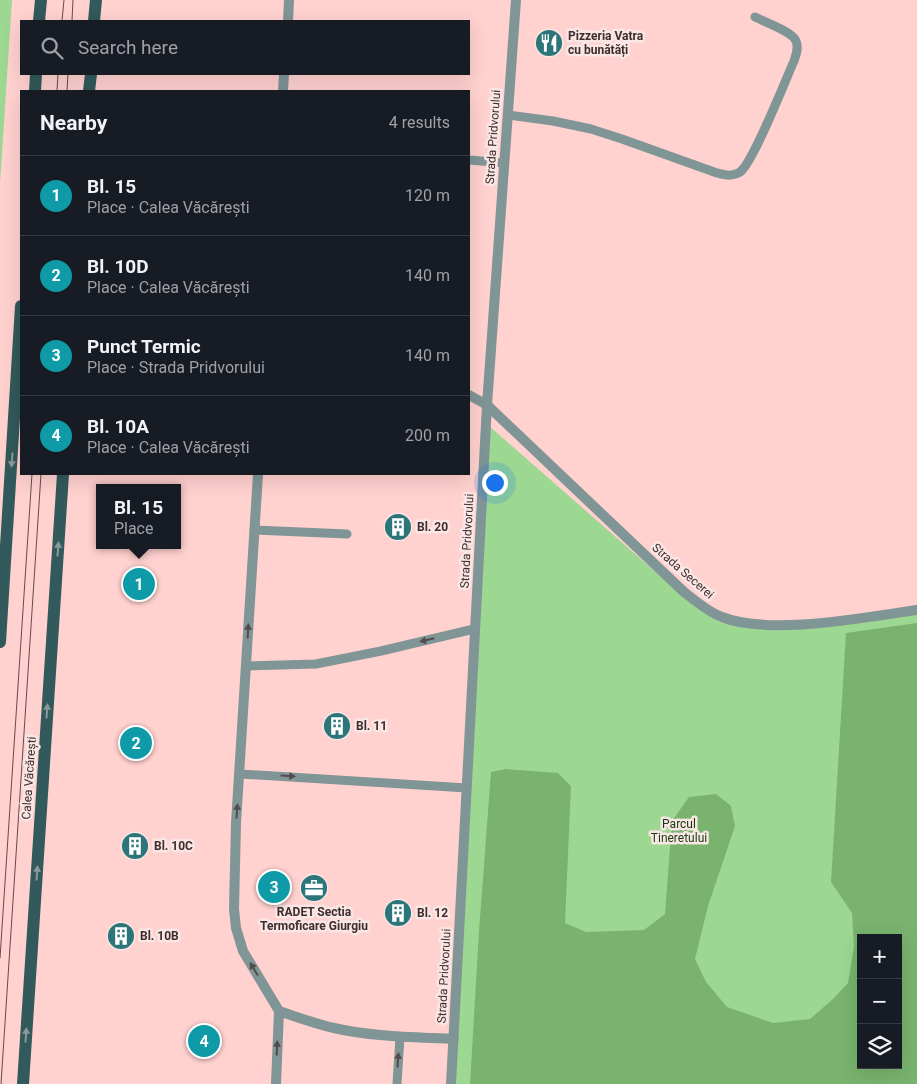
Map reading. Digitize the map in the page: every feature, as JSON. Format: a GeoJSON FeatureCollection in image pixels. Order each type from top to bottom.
{"type":"FeatureCollection","features":[{"type":"Feature","properties":{"kind":"main road"},"geometry":{"type":"LineString","coordinates":[[39,20],[41,0]]}},
{"type":"Feature","properties":{"kind":"main road"},"geometry":{"type":"LineString","coordinates":[[94,20],[96,0]]}},
{"type":"Feature","properties":{"kind":"main road"},"geometry":{"type":"LineString","coordinates":[[35,90],[36,75]]}},
{"type":"Feature","properties":{"kind":"main road"},"geometry":{"type":"LineString","coordinates":[[89,90],[90,75]]}},
{"type":"Feature","properties":{"kind":"main road"},"geometry":{"type":"LineString","coordinates":[[0,642],[20,322]]}},
{"type":"Feature","properties":{"kind":"main road","name":"Calea Văcărești"},"geometry":{"type":"LineString","coordinates":[[23,1084],[63,475]]}},
{"type":"Feature","properties":{"kind":"street"},"geometry":{"type":"LineString","coordinates":[[288,20],[289,0]]}},
{"type":"Feature","properties":{"kind":"street","name":"Strada Pridvorului"},"geometry":{"type":"LineString","coordinates":[[451,1084],[487,405],[516,0]]}},
{"type":"Feature","properties":{"kind":"street"},"geometry":{"type":"LineString","coordinates":[[283,90],[284,75]]}},
{"type":"Feature","properties":{"kind":"street","name":"Strada Secerei"},"geometry":{"type":"LineString","coordinates":[[470,396],[487,405],[684,592],[722,617],[738,622],[793,625],[917,610]]}},
{"type":"Feature","properties":{"kind":"street"},"geometry":{"type":"LineString","coordinates":[[258,475],[236,824],[234,909],[236,928],[243,951],[279,1011],[276,1084]]}},
{"type":"Feature","properties":{"kind":"street"},"geometry":{"type":"LineString","coordinates":[[279,1011],[334,1028],[400,1037],[454,1039]]}},
{"type":"Feature","properties":{"kind":"lane"},"geometry":{"type":"LineString","coordinates":[[508,116],[571,124],[622,139],[717,173],[728,176],[739,172],[747,164],[758,142],[794,61],[797,50],[796,40],[790,34],[756,17]]}},
{"type":"Feature","properties":{"kind":"lane"},"geometry":{"type":"LineString","coordinates":[[470,160],[504,163]]}},
{"type":"Feature","properties":{"kind":"lane"},"geometry":{"type":"LineString","coordinates":[[254,530],[346,534]]}},
{"type":"Feature","properties":{"kind":"lane"},"geometry":{"type":"LineString","coordinates":[[246,666],[316,664],[474,629]]}},
{"type":"Feature","properties":{"kind":"lane"},"geometry":{"type":"LineString","coordinates":[[240,774],[467,788]]}},
{"type":"Feature","properties":{"kind":"lane"},"geometry":{"type":"LineString","coordinates":[[397,1084],[400,1037]]}},
{"type":"Feature","properties":{"kind":"green space"},"geometry":{"type":"Polygon","coordinates":[[[0,0],[12,0],[0,183],[0,0]]]}},
{"type":"Feature","properties":{"kind":"green space","name":"Parcul Tineretului"},"geometry":{"type":"Polygon","coordinates":[[[488,425],[683,596],[720,622],[774,630],[917,612],[917,1084],[454,1084],[488,425]]]}},
{"type":"Feature","properties":{"kind":"green space"},"geometry":{"type":"Polygon","coordinates":[[[917,623],[917,1084],[470,1084],[491,772],[506,769],[558,773],[571,786],[565,923],[586,932],[644,930],[665,914],[672,821],[689,797],[716,794],[731,806],[735,826],[708,906],[695,959],[706,982],[727,1007],[773,1023],[810,1019],[848,983],[854,947],[852,913],[831,882],[846,633],[917,623]]]}},
{"type":"Feature","properties":{"kind":"tram line"},"geometry":{"type":"LineString","coordinates":[[62,20],[64,0]]}},
{"type":"Feature","properties":{"kind":"tram line"},"geometry":{"type":"LineString","coordinates":[[72,20],[73,0]]}},
{"type":"Feature","properties":{"kind":"tram line"},"geometry":{"type":"LineString","coordinates":[[57,90],[58,75]]}},
{"type":"Feature","properties":{"kind":"tram line"},"geometry":{"type":"LineString","coordinates":[[67,90],[68,75]]}},
{"type":"Feature","properties":{"kind":"tram line"},"geometry":{"type":"LineString","coordinates":[[0,958],[32,475]]}},
{"type":"Feature","properties":{"kind":"tram line"},"geometry":{"type":"LineString","coordinates":[[1,1084],[41,475]]}},
{"type":"Feature","properties":{"kind":"place","name":"Pizzeria Vatra cu bunătăți"},"geometry":{"type":"Point","coordinates":[549,43]}},
{"type":"Feature","properties":{"kind":"place","name":"Bl. 20"},"geometry":{"type":"Point","coordinates":[398,527]}},
{"type":"Feature","properties":{"kind":"place","name":"Bl. 15"},"geometry":{"type":"Point","coordinates":[139,584]}},
{"type":"Feature","properties":{"kind":"place","name":"Bl. 11"},"geometry":{"type":"Point","coordinates":[337,726]}},
{"type":"Feature","properties":{"kind":"place","name":"Bl. 10D"},"geometry":{"type":"Point","coordinates":[136,743]}},
{"type":"Feature","properties":{"kind":"place","name":"Bl. 10C"},"geometry":{"type":"Point","coordinates":[135,846]}},
{"type":"Feature","properties":{"kind":"place","name":"Punct Termic"},"geometry":{"type":"Point","coordinates":[274,887]}},
{"type":"Feature","properties":{"kind":"place","name":"RADET Sectia Termoficare Giurgiu"},"geometry":{"type":"Point","coordinates":[314,888]}},
{"type":"Feature","properties":{"kind":"place","name":"Bl. 12"},"geometry":{"type":"Point","coordinates":[398,913]}},
{"type":"Feature","properties":{"kind":"place","name":"Bl. 10B"},"geometry":{"type":"Point","coordinates":[121,936]}},
{"type":"Feature","properties":{"kind":"place","name":"Bl. 10A"},"geometry":{"type":"Point","coordinates":[204,1041]}}]}
